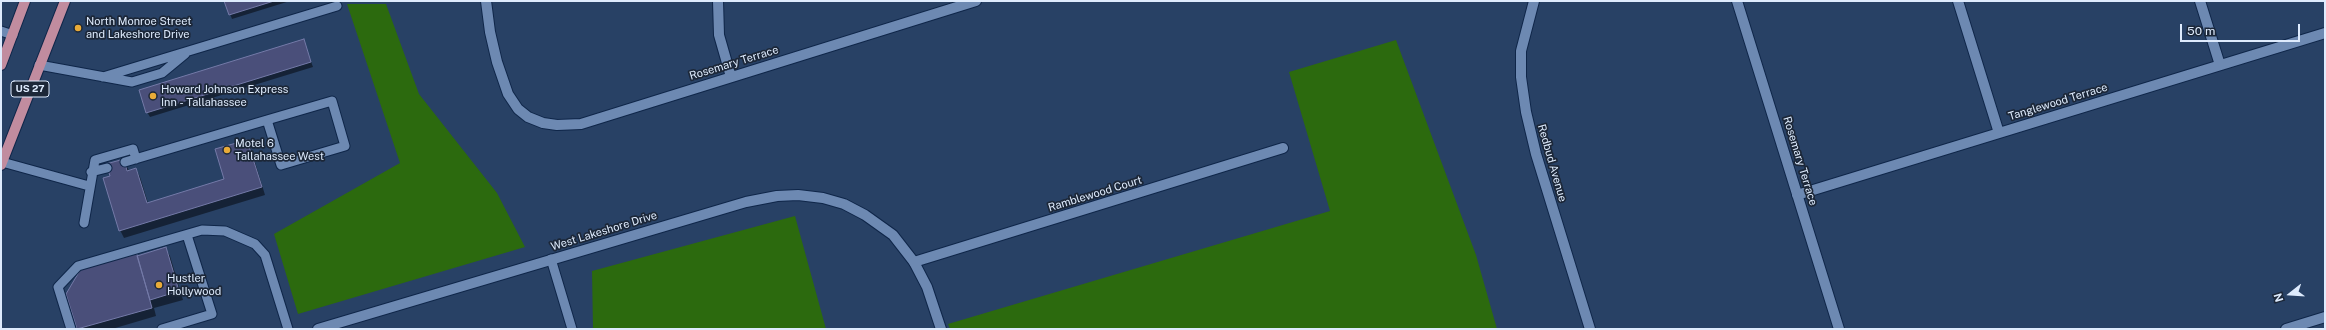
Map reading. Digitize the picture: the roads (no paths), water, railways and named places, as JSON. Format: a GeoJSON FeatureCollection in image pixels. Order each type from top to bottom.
{"type":"FeatureCollection","features":[{"type":"Feature","properties":{"kind":"main road"},"geometry":{"type":"LineString","coordinates":[[1,65],[25,1]]}},
{"type":"Feature","properties":{"kind":"main road","name":"US 27"},"geometry":{"type":"LineString","coordinates":[[1,163],[64,1]]}},
{"type":"Feature","properties":{"kind":"street","name":"Rosemary Terrace"},"geometry":{"type":"LineString","coordinates":[[486,1],[491,40],[503,83],[508,94],[518,108],[528,117],[557,125],[581,124],[976,1]]}},
{"type":"Feature","properties":{"kind":"street"},"geometry":{"type":"LineString","coordinates":[[718,1],[719,35],[731,77]]}},
{"type":"Feature","properties":{"kind":"street","name":"Redbud Avenue"},"geometry":{"type":"LineString","coordinates":[[1534,1],[1521,50],[1521,76],[1526,112],[1536,154],[1590,329]]}},
{"type":"Feature","properties":{"kind":"street","name":"Rosemary Terrace"},"geometry":{"type":"LineString","coordinates":[[1736,1],[1839,329]]}},
{"type":"Feature","properties":{"kind":"street"},"geometry":{"type":"LineString","coordinates":[[1958,1],[1999,133]]}},
{"type":"Feature","properties":{"kind":"street"},"geometry":{"type":"LineString","coordinates":[[2200,1],[2220,65]]}},
{"type":"Feature","properties":{"kind":"street","name":"Tanglewood Terrace"},"geometry":{"type":"LineString","coordinates":[[1798,195],[2325,33]]}},
{"type":"Feature","properties":{"kind":"street","name":"Ramblewood Court"},"geometry":{"type":"LineString","coordinates":[[914,262],[1283,148]]}},
{"type":"Feature","properties":{"kind":"street","name":"West Lakeshore Drive"},"geometry":{"type":"LineString","coordinates":[[318,329],[746,202],[777,196],[805,196],[823,198],[844,204],[865,215],[892,235],[914,262],[927,287],[941,329]]}},
{"type":"Feature","properties":{"kind":"street"},"geometry":{"type":"LineString","coordinates":[[2286,329],[2325,317]]}},
{"type":"Feature","properties":{"kind":"lane"},"geometry":{"type":"LineString","coordinates":[[103,77],[337,6]]}},
{"type":"Feature","properties":{"kind":"lane"},"geometry":{"type":"LineString","coordinates":[[1,31],[13,35]]}},
{"type":"Feature","properties":{"kind":"lane"},"geometry":{"type":"LineString","coordinates":[[39,65],[132,82],[162,73],[187,52]]}},
{"type":"Feature","properties":{"kind":"lane"},"geometry":{"type":"LineString","coordinates":[[125,162],[136,159],[267,120],[332,101],[345,146],[281,165],[267,120]]}},
{"type":"Feature","properties":{"kind":"lane"},"geometry":{"type":"LineString","coordinates":[[84,223],[91,172],[95,160],[133,149],[136,159]]}},
{"type":"Feature","properties":{"kind":"lane"},"geometry":{"type":"LineString","coordinates":[[1,163],[89,186]]}},
{"type":"Feature","properties":{"kind":"lane"},"geometry":{"type":"LineString","coordinates":[[91,172],[107,168]]}},
{"type":"Feature","properties":{"kind":"lane"},"geometry":{"type":"LineString","coordinates":[[71,329],[58,287],[78,266],[202,230],[225,231],[255,244],[265,255],[288,329]]}},
{"type":"Feature","properties":{"kind":"lane"},"geometry":{"type":"LineString","coordinates":[[162,329],[212,314],[187,235]]}},
{"type":"Feature","properties":{"kind":"lane"},"geometry":{"type":"LineString","coordinates":[[552,260],[572,329]]}},
{"type":"Feature","properties":{"kind":"place","name":"North Monroe Street and Lakeshore Drive"},"geometry":{"type":"Point","coordinates":[78,28]}},
{"type":"Feature","properties":{"kind":"place","name":"Howard Johnson Express Inn - Tallahassee"},"geometry":{"type":"Point","coordinates":[153,96]}},
{"type":"Feature","properties":{"kind":"place","name":"Motel 6 Tallahassee West"},"geometry":{"type":"Point","coordinates":[227,150]}},
{"type":"Feature","properties":{"kind":"place","name":"Hustler Hollywood"},"geometry":{"type":"Point","coordinates":[159,285]}}]}
